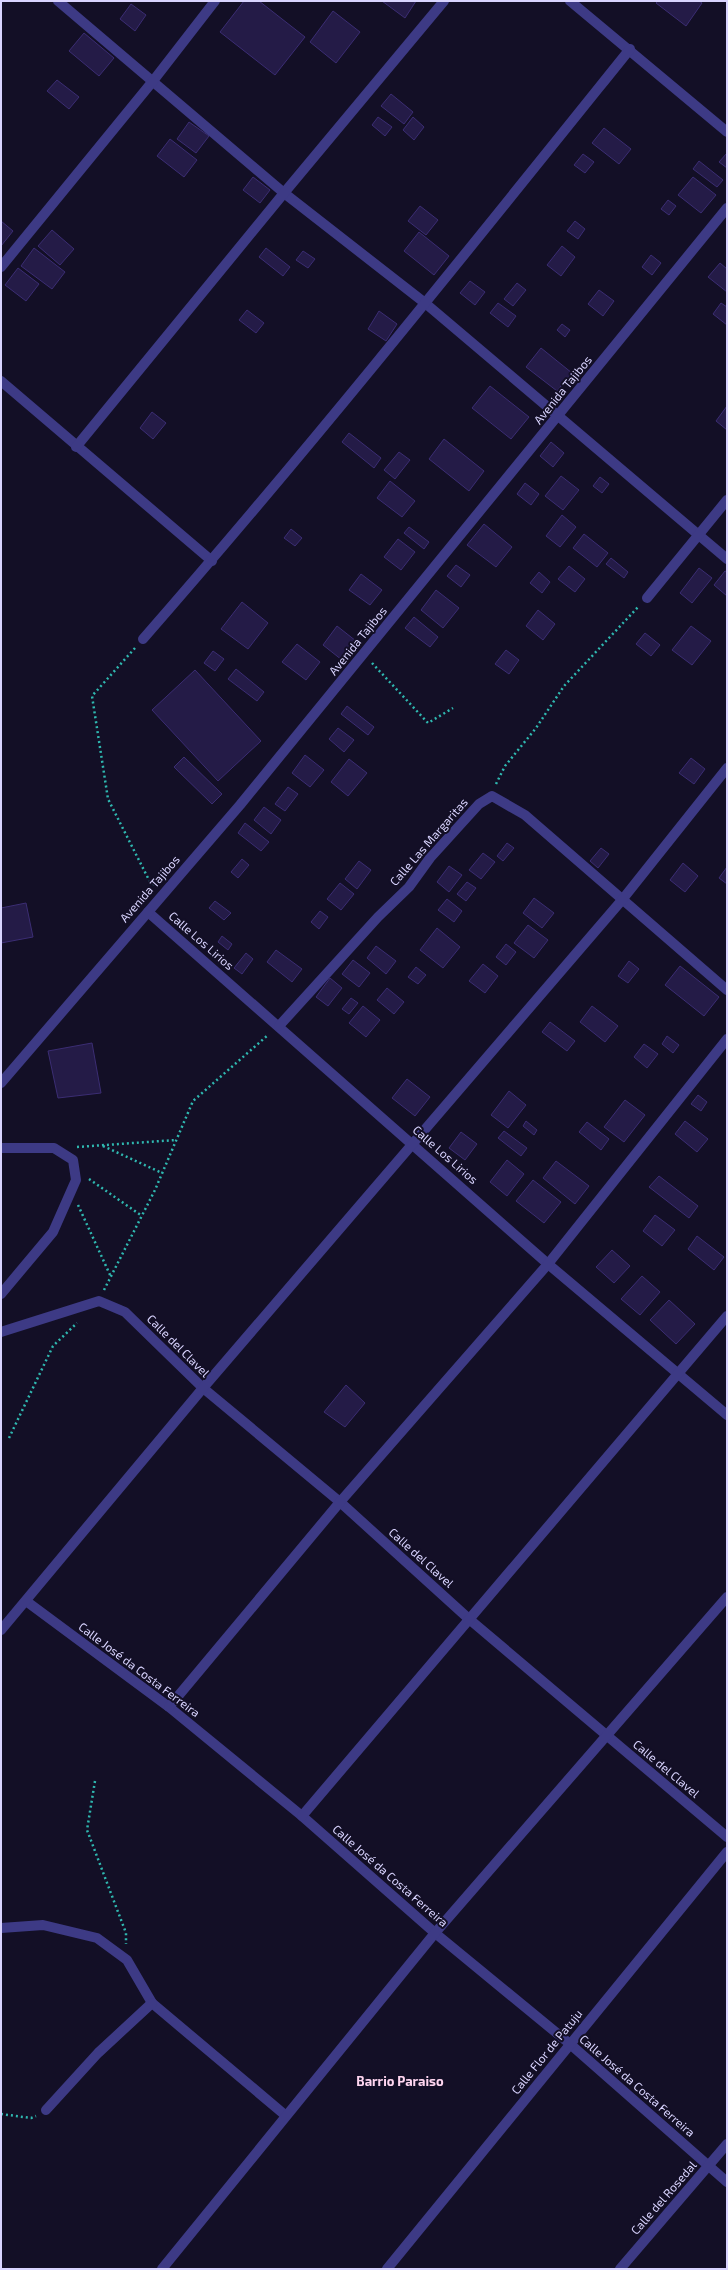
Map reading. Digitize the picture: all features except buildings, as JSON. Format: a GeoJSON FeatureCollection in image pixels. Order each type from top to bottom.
{"type":"FeatureCollection","features":[{"type":"Feature","properties":{"kind":"street"},"geometry":{"type":"LineString","coordinates":[[58,1],[284,193],[426,304],[727,559]]}},
{"type":"Feature","properties":{"kind":"street"},"geometry":{"type":"LineString","coordinates":[[1,267],[153,81],[215,1]]}},
{"type":"Feature","properties":{"kind":"street"},"geometry":{"type":"LineString","coordinates":[[76,448],[284,193],[444,1]]}},
{"type":"Feature","properties":{"kind":"street"},"geometry":{"type":"LineString","coordinates":[[570,1],[630,49],[727,132]]}},
{"type":"Feature","properties":{"kind":"street"},"geometry":{"type":"LineString","coordinates":[[143,639],[212,561],[426,304],[630,49]]}},
{"type":"Feature","properties":{"kind":"street","name":"Avenida Tajibos"},"geometry":{"type":"LineString","coordinates":[[1,1083],[240,805],[727,208]]}},
{"type":"Feature","properties":{"kind":"street"},"geometry":{"type":"LineString","coordinates":[[1,381],[76,448],[212,561]]}},
{"type":"Feature","properties":{"kind":"street"},"geometry":{"type":"LineString","coordinates":[[647,598],[727,500]]}},
{"type":"Feature","properties":{"kind":"street"},"geometry":{"type":"LineString","coordinates":[[1,1630],[202,1388],[622,900],[727,768]]}},
{"type":"Feature","properties":{"kind":"street"},"geometry":{"type":"LineString","coordinates":[[492,796],[525,815],[727,990]]}},
{"type":"Feature","properties":{"kind":"street","name":"Calle Las Margaritas"},"geometry":{"type":"LineString","coordinates":[[279,1026],[378,917],[409,887],[430,858],[479,804],[492,796]]}},
{"type":"Feature","properties":{"kind":"street","name":"Calle Los Lirios"},"geometry":{"type":"LineString","coordinates":[[148,912],[548,1264],[727,1415]]}},
{"type":"Feature","properties":{"kind":"street"},"geometry":{"type":"LineString","coordinates":[[169,1707],[340,1502],[548,1264],[727,1039]]}},
{"type":"Feature","properties":{"kind":"street"},"geometry":{"type":"LineString","coordinates":[[1,1148],[54,1148],[73,1160],[76,1180],[53,1232],[1,1294]]}},
{"type":"Feature","properties":{"kind":"street"},"geometry":{"type":"LineString","coordinates":[[1,1332],[99,1301]]}},
{"type":"Feature","properties":{"kind":"street","name":"Calle del Clavel"},"geometry":{"type":"LineString","coordinates":[[99,1301],[125,1312],[202,1388],[340,1502],[469,1619],[607,1737],[727,1836]]}},
{"type":"Feature","properties":{"kind":"street"},"geometry":{"type":"LineString","coordinates":[[302,1816],[727,1316]]}},
{"type":"Feature","properties":{"kind":"street"},"geometry":{"type":"LineString","coordinates":[[162,2269],[285,2115],[435,1933],[607,1737],[727,1597]]}},
{"type":"Feature","properties":{"kind":"street","name":"Calle José da Costa Ferreira"},"geometry":{"type":"LineString","coordinates":[[26,1601],[169,1707],[302,1816],[435,1933],[570,2044],[727,2182]]}},
{"type":"Feature","properties":{"kind":"street","name":"Calle Flor de Patuju"},"geometry":{"type":"LineString","coordinates":[[387,2269],[727,1852]]}},
{"type":"Feature","properties":{"kind":"street"},"geometry":{"type":"LineString","coordinates":[[1,1928],[43,1925],[97,1938],[127,1960],[152,2002],[285,2115]]}},
{"type":"Feature","properties":{"kind":"street"},"geometry":{"type":"LineString","coordinates":[[46,2110],[98,2053],[152,2002]]}},
{"type":"Feature","properties":{"kind":"street","name":"Calle del Rosedal"},"geometry":{"type":"LineString","coordinates":[[620,2269],[727,2144]]}},
{"type":"Feature","properties":{"kind":"path"},"geometry":{"type":"LineString","coordinates":[[492,796],[505,766],[536,728],[564,686],[647,598]]}},
{"type":"Feature","properties":{"kind":"path"},"geometry":{"type":"LineString","coordinates":[[143,639],[92,696],[108,799],[150,882],[166,892]]}},
{"type":"Feature","properties":{"kind":"path"},"geometry":{"type":"LineString","coordinates":[[364,654],[428,724],[453,708]]}},
{"type":"Feature","properties":{"kind":"path"},"geometry":{"type":"LineString","coordinates":[[99,1301],[142,1216],[193,1101],[279,1026]]}},
{"type":"Feature","properties":{"kind":"path"},"geometry":{"type":"LineString","coordinates":[[54,1148],[176,1140]]}},
{"type":"Feature","properties":{"kind":"path"},"geometry":{"type":"LineString","coordinates":[[102,1145],[162,1173]]}},
{"type":"Feature","properties":{"kind":"path"},"geometry":{"type":"LineString","coordinates":[[74,1168],[142,1216]]}},
{"type":"Feature","properties":{"kind":"path"},"geometry":{"type":"LineString","coordinates":[[72,1190],[111,1277]]}},
{"type":"Feature","properties":{"kind":"path"},"geometry":{"type":"LineString","coordinates":[[9,1438],[53,1346],[79,1321]]}},
{"type":"Feature","properties":{"kind":"path"},"geometry":{"type":"LineString","coordinates":[[94,1781],[87,1830],[126,1933],[127,1960]]}},
{"type":"Feature","properties":{"kind":"path"},"geometry":{"type":"LineString","coordinates":[[1,2114],[31,2118],[46,2110]]}},
{"type":"Feature","properties":{"kind":"district","name":"Barrio Paraiso"},"geometry":{"type":"Point","coordinates":[400,2081]}}]}
